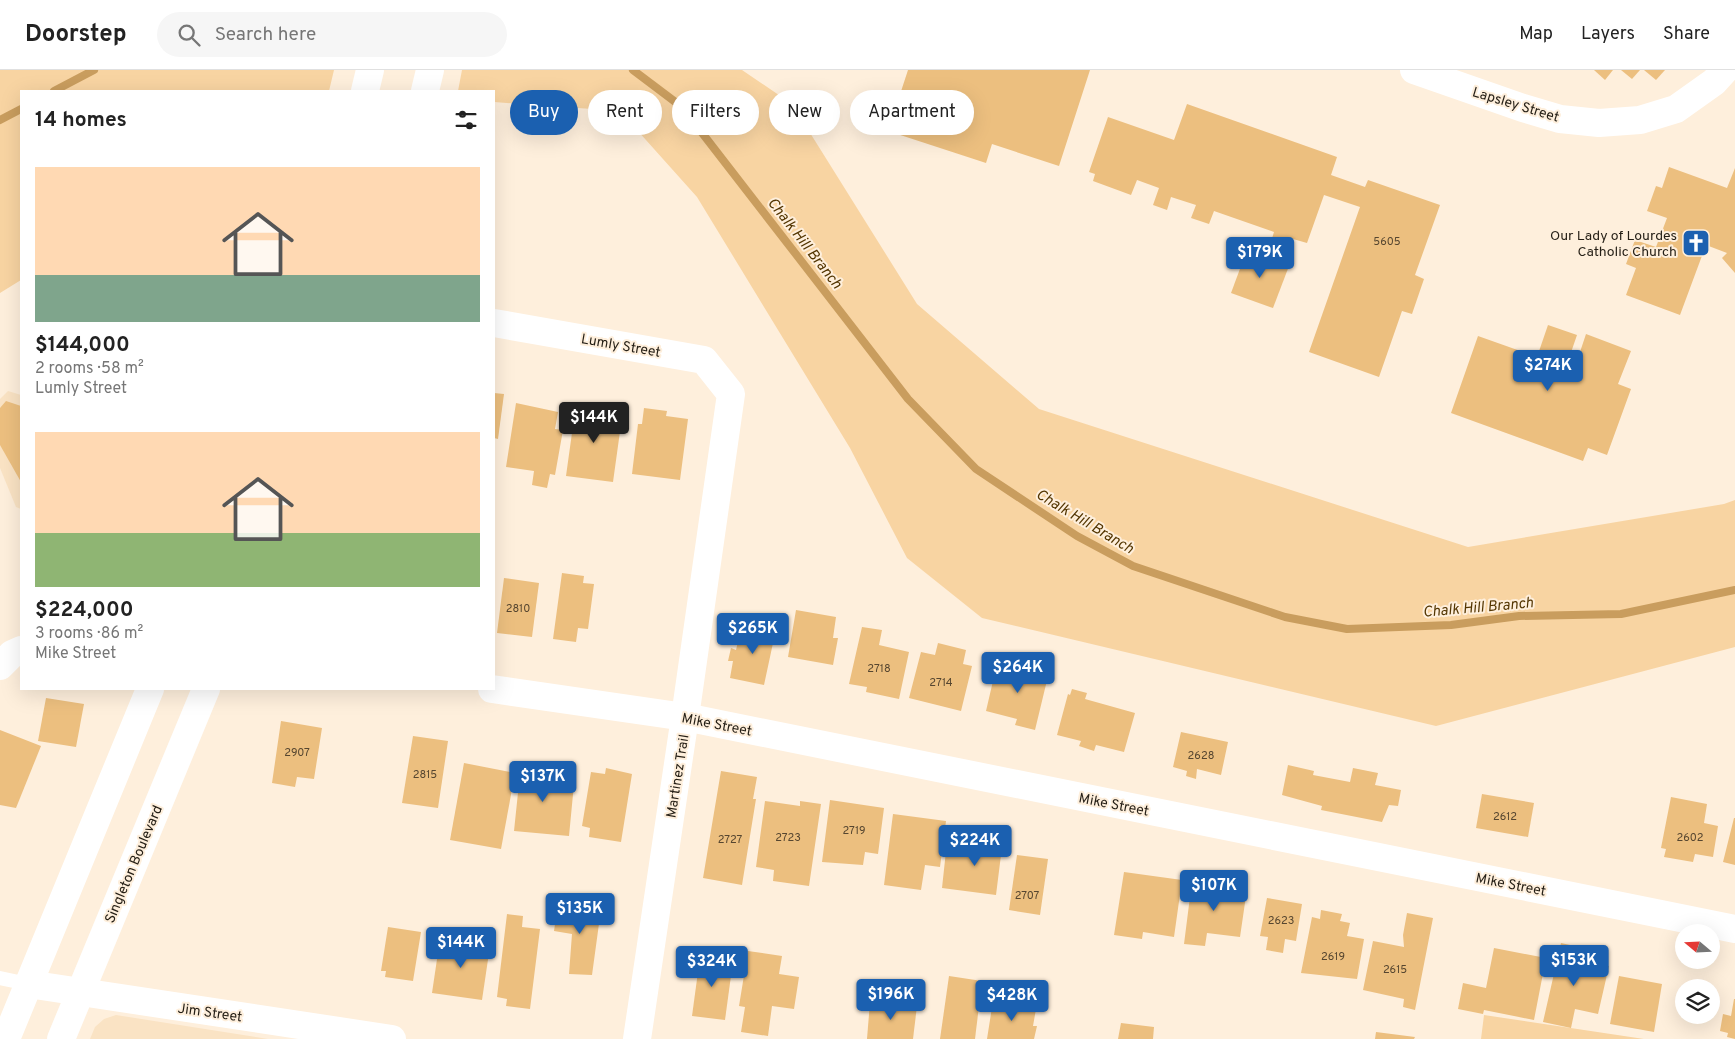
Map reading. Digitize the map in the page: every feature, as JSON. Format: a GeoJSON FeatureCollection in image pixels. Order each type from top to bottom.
{"type":"FeatureCollection","features":[{"type":"Feature","properties":{"kind":"street","name":"Lapsley Street"},"geometry":{"type":"LineString","coordinates":[[1414,70],[1560,119],[1599,123],[1640,120],[1676,109],[1714,82],[1725,70]]}},
{"type":"Feature","properties":{"kind":"street","name":"Lumly Street"},"geometry":{"type":"LineString","coordinates":[[495,323],[704,360],[731,394]]}},
{"type":"Feature","properties":{"kind":"street","name":"Martinez Trail"},"geometry":{"type":"LineString","coordinates":[[637,1039],[686,717],[731,394]]}},
{"type":"Feature","properties":{"kind":"street"},"geometry":{"type":"LineString","coordinates":[[0,666],[12,654],[20,650]]}},
{"type":"Feature","properties":{"kind":"street","name":"Mike Street"},"geometry":{"type":"LineString","coordinates":[[495,689],[686,717],[1735,930]]}},
{"type":"Feature","properties":{"kind":"street"},"geometry":{"type":"LineString","coordinates":[[6,1039],[150,690]]}},
{"type":"Feature","properties":{"kind":"street","name":"Singleton Boulevard"},"geometry":{"type":"LineString","coordinates":[[61,1039],[206,690]]}},
{"type":"Feature","properties":{"kind":"street","name":"Jim Street"},"geometry":{"type":"LineString","coordinates":[[28,984],[392,1039]]}},
{"type":"Feature","properties":{"kind":"lane"},"geometry":{"type":"LineString","coordinates":[[0,978],[28,984]]}},
{"type":"Feature","properties":{"kind":"shaded area"},"geometry":{"type":"Polygon","coordinates":[[[0,70],[334,70],[329,90],[20,90],[20,281],[0,293],[0,70]]]}},
{"type":"Feature","properties":{"kind":"shaded area"},"geometry":{"type":"Polygon","coordinates":[[[462,70],[742,70],[771,90],[769,90],[769,135],[811,135],[917,304],[1039,409],[1468,547],[1724,504],[1735,500],[1735,647],[1436,726],[982,618],[907,558],[850,448],[697,197],[641,135],[662,135],[662,90],[588,90],[588,109],[578,108],[578,90],[510,90],[510,103],[495,102],[495,90],[458,90],[462,70]]]}},
{"type":"Feature","properties":{"kind":"shaded area"},"geometry":{"type":"Polygon","coordinates":[[[8,391],[20,395],[20,509],[16,507],[0,468],[0,399],[8,391]]]}},
{"type":"Feature","properties":{"kind":"shaded area"},"geometry":{"type":"Polygon","coordinates":[[[116,1015],[268,1039],[90,1039],[95,1027],[104,1019],[116,1015]]]}},
{"type":"Feature","properties":{"kind":"shaded area"},"geometry":{"type":"Polygon","coordinates":[[[1484,1015],[1644,1039],[1481,1039],[1484,1015]]]}},
{"type":"Feature","properties":{"kind":"building"},"geometry":{"type":"Polygon","coordinates":[[[908,70],[1090,70],[1059,166],[992,144],[986,163],[900,135],[974,135],[974,90],[901,90],[908,70]]]}},
{"type":"Feature","properties":{"kind":"building"},"geometry":{"type":"Polygon","coordinates":[[[1594,70],[1613,70],[1605,80],[1594,70]]]}},
{"type":"Feature","properties":{"kind":"building"},"geometry":{"type":"Polygon","coordinates":[[[1621,70],[1640,70],[1632,79],[1621,70]]]}},
{"type":"Feature","properties":{"kind":"building"},"geometry":{"type":"Polygon","coordinates":[[[1644,70],[1665,70],[1656,80],[1644,70]]]}},
{"type":"Feature","properties":{"kind":"building"},"geometry":{"type":"Polygon","coordinates":[[[1187,104],[1337,157],[1331,175],[1365,187],[1368,180],[1440,205],[1415,275],[1424,279],[1412,314],[1402,311],[1379,377],[1309,352],[1360,207],[1324,195],[1307,243],[1293,239],[1288,251],[1270,245],[1274,232],[1214,211],[1209,224],[1191,218],[1196,205],[1171,197],[1167,210],[1153,205],[1159,188],[1137,180],[1131,195],[1093,181],[1095,174],[1089,172],[1108,117],[1174,140],[1187,104]]]}},
{"type":"Feature","properties":{"kind":"building","name":"Our Lady of Lourdes Catholic Church"},"geometry":{"type":"Polygon","coordinates":[[[1669,167],[1727,188],[1735,168],[1735,273],[1722,258],[1727,253],[1706,245],[1680,315],[1626,295],[1636,268],[1626,264],[1635,240],[1656,247],[1667,218],[1647,211],[1656,186],[1662,188],[1669,167]]]}},
{"type":"Feature","properties":{"kind":"building"},"geometry":{"type":"Polygon","coordinates":[[[1247,250],[1289,266],[1273,308],[1231,293],[1247,250]]]}},
{"type":"Feature","properties":{"kind":"building"},"geometry":{"type":"Polygon","coordinates":[[[1548,325],[1577,335],[1566,367],[1574,370],[1586,334],[1631,351],[1618,384],[1631,389],[1607,455],[1588,448],[1583,461],[1451,413],[1478,336],[1537,357],[1548,325]]]}},
{"type":"Feature","properties":{"kind":"building"},"geometry":{"type":"Polygon","coordinates":[[[495,393],[504,394],[498,439],[495,438],[495,393]]]}},
{"type":"Feature","properties":{"kind":"building"},"geometry":{"type":"Polygon","coordinates":[[[6,401],[20,406],[20,480],[0,445],[0,408],[6,401]]]}},
{"type":"Feature","properties":{"kind":"building"},"geometry":{"type":"Polygon","coordinates":[[[516,403],[558,412],[555,429],[563,430],[555,475],[550,474],[547,488],[532,485],[534,471],[506,467],[516,403]]]}},
{"type":"Feature","properties":{"kind":"building"},"geometry":{"type":"Polygon","coordinates":[[[576,404],[610,408],[608,416],[622,417],[613,482],[566,476],[576,404]]]}},
{"type":"Feature","properties":{"kind":"building"},"geometry":{"type":"Polygon","coordinates":[[[644,408],[667,411],[666,416],[688,419],[680,480],[632,474],[638,424],[642,424],[644,408]]]}},
{"type":"Feature","properties":{"kind":"building"},"geometry":{"type":"Polygon","coordinates":[[[562,573],[584,576],[583,583],[594,584],[588,629],[578,628],[576,642],[553,639],[562,573]]]}},
{"type":"Feature","properties":{"kind":"building"},"geometry":{"type":"Polygon","coordinates":[[[504,578],[539,583],[532,637],[497,633],[504,578]]]}},
{"type":"Feature","properties":{"kind":"building"},"geometry":{"type":"Polygon","coordinates":[[[796,610],[836,617],[833,638],[838,638],[833,665],[788,657],[796,610]]]}},
{"type":"Feature","properties":{"kind":"building"},"geometry":{"type":"Polygon","coordinates":[[[752,624],[776,629],[764,685],[730,678],[733,661],[728,661],[731,648],[736,650],[741,629],[750,631],[752,624]]]}},
{"type":"Feature","properties":{"kind":"building"},"geometry":{"type":"Polygon","coordinates":[[[862,627],[882,630],[879,645],[909,652],[899,699],[866,692],[867,687],[849,684],[862,627]]]}},
{"type":"Feature","properties":{"kind":"building"},"geometry":{"type":"Polygon","coordinates":[[[938,643],[966,650],[963,664],[972,666],[961,711],[909,698],[921,652],[935,655],[938,643]]]}},
{"type":"Feature","properties":{"kind":"building"},"geometry":{"type":"Polygon","coordinates":[[[1010,663],[1049,672],[1035,730],[1015,725],[1017,719],[986,711],[996,668],[1008,671],[1010,663]]]}},
{"type":"Feature","properties":{"kind":"building"},"geometry":{"type":"Polygon","coordinates":[[[1072,689],[1087,693],[1085,699],[1135,713],[1124,752],[1096,745],[1094,751],[1079,746],[1081,741],[1057,735],[1068,694],[1070,695],[1072,689]]]}},
{"type":"Feature","properties":{"kind":"building"},"geometry":{"type":"Polygon","coordinates":[[[46,698],[84,704],[76,747],[38,741],[46,698]]]}},
{"type":"Feature","properties":{"kind":"building"},"geometry":{"type":"Polygon","coordinates":[[[281,721],[322,728],[314,779],[297,777],[295,787],[272,783],[281,721]]]}},
{"type":"Feature","properties":{"kind":"building"},"geometry":{"type":"Polygon","coordinates":[[[0,730],[41,746],[16,808],[0,805],[0,730]]]}},
{"type":"Feature","properties":{"kind":"building"},"geometry":{"type":"Polygon","coordinates":[[[1181,732],[1228,742],[1221,775],[1197,769],[1196,779],[1186,776],[1187,771],[1173,767],[1181,732]]]}},
{"type":"Feature","properties":{"kind":"building"},"geometry":{"type":"Polygon","coordinates":[[[413,736],[448,741],[438,808],[402,803],[413,736]]]}},
{"type":"Feature","properties":{"kind":"building"},"geometry":{"type":"Polygon","coordinates":[[[464,763],[515,773],[501,849],[450,840],[464,763]]]}},
{"type":"Feature","properties":{"kind":"building"},"geometry":{"type":"Polygon","coordinates":[[[521,764],[553,767],[552,782],[574,784],[569,836],[514,831],[521,764]]]}},
{"type":"Feature","properties":{"kind":"building"},"geometry":{"type":"Polygon","coordinates":[[[1288,765],[1314,771],[1313,775],[1350,782],[1353,768],[1378,773],[1375,785],[1401,790],[1398,806],[1389,805],[1382,822],[1321,810],[1322,806],[1282,795],[1288,765]]]}},
{"type":"Feature","properties":{"kind":"building"},"geometry":{"type":"Polygon","coordinates":[[[606,768],[632,774],[621,842],[589,837],[590,828],[582,826],[591,772],[605,774],[606,768]]]}},
{"type":"Feature","properties":{"kind":"building"},"geometry":{"type":"Polygon","coordinates":[[[721,771],[757,777],[753,799],[756,799],[742,885],[703,878],[721,771]]]}},
{"type":"Feature","properties":{"kind":"building"},"geometry":{"type":"Polygon","coordinates":[[[1482,794],[1534,803],[1528,837],[1476,828],[1482,794]]]}},
{"type":"Feature","properties":{"kind":"building"},"geometry":{"type":"Polygon","coordinates":[[[1671,797],[1707,804],[1704,823],[1718,826],[1713,857],[1695,854],[1693,862],[1664,857],[1666,849],[1661,848],[1671,797]]]}},
{"type":"Feature","properties":{"kind":"building"},"geometry":{"type":"Polygon","coordinates":[[[830,800],[884,808],[878,854],[865,852],[863,865],[822,862],[830,800]]]}},
{"type":"Feature","properties":{"kind":"building"},"geometry":{"type":"Polygon","coordinates":[[[765,801],[800,806],[800,801],[821,804],[809,886],[773,881],[774,870],[756,867],[765,801]]]}},
{"type":"Feature","properties":{"kind":"building"},"geometry":{"type":"Polygon","coordinates":[[[893,814],[946,821],[940,867],[925,865],[921,890],[884,885],[893,814]]]}},
{"type":"Feature","properties":{"kind":"building"},"geometry":{"type":"Polygon","coordinates":[[[1735,818],[1735,865],[1723,862],[1735,818]]]}},
{"type":"Feature","properties":{"kind":"building"},"geometry":{"type":"Polygon","coordinates":[[[972,835],[1003,839],[996,895],[942,888],[946,851],[969,854],[972,835]]]}},
{"type":"Feature","properties":{"kind":"building"},"geometry":{"type":"Polygon","coordinates":[[[1017,855],[1048,859],[1040,915],[1009,910],[1017,855]]]}},
{"type":"Feature","properties":{"kind":"building"},"geometry":{"type":"Polygon","coordinates":[[[1124,872],[1182,880],[1174,937],[1143,932],[1142,939],[1114,935],[1124,872]]]}},
{"type":"Feature","properties":{"kind":"building"},"geometry":{"type":"Polygon","coordinates":[[[1192,881],[1247,889],[1240,937],[1207,933],[1205,946],[1184,944],[1192,881]]]}},
{"type":"Feature","properties":{"kind":"building"},"geometry":{"type":"Polygon","coordinates":[[[1267,898],[1302,904],[1296,941],[1285,939],[1283,953],[1266,950],[1268,937],[1260,936],[1267,898]]]}},
{"type":"Feature","properties":{"kind":"building"},"geometry":{"type":"Polygon","coordinates":[[[558,904],[601,909],[592,975],[569,974],[572,934],[554,931],[558,904]]]}},
{"type":"Feature","properties":{"kind":"building"},"geometry":{"type":"Polygon","coordinates":[[[1321,910],[1342,914],[1340,921],[1350,923],[1347,936],[1364,939],[1357,979],[1301,973],[1312,917],[1320,919],[1321,910]]]}},
{"type":"Feature","properties":{"kind":"building"},"geometry":{"type":"Polygon","coordinates":[[[1407,913],[1433,918],[1415,1010],[1403,1007],[1404,999],[1363,990],[1373,941],[1404,947],[1403,935],[1407,913]]]}},
{"type":"Feature","properties":{"kind":"building"},"geometry":{"type":"Polygon","coordinates":[[[507,914],[523,916],[522,927],[540,929],[530,1009],[506,1006],[507,999],[497,997],[507,914]]]}},
{"type":"Feature","properties":{"kind":"building"},"geometry":{"type":"Polygon","coordinates":[[[388,927],[421,932],[413,981],[385,977],[386,971],[381,971],[388,927]]]}},
{"type":"Feature","properties":{"kind":"building"},"geometry":{"type":"Polygon","coordinates":[[[440,939],[490,946],[482,1000],[432,993],[440,939]]]}},
{"type":"Feature","properties":{"kind":"building"},"geometry":{"type":"Polygon","coordinates":[[[1561,943],[1579,947],[1576,959],[1609,966],[1598,1014],[1575,1009],[1571,1028],[1543,1022],[1561,943]]]}},
{"type":"Feature","properties":{"kind":"building"},"geometry":{"type":"Polygon","coordinates":[[[1494,948],[1546,958],[1534,1020],[1484,1010],[1483,1014],[1458,1009],[1463,983],[1486,988],[1494,948]]]}},
{"type":"Feature","properties":{"kind":"building"},"geometry":{"type":"Polygon","coordinates":[[[748,951],[782,956],[779,974],[799,977],[794,1009],[772,1006],[768,1036],[741,1032],[745,1007],[739,1006],[748,951]]]}},
{"type":"Feature","properties":{"kind":"building"},"geometry":{"type":"Polygon","coordinates":[[[700,957],[733,961],[725,1020],[692,1016],[700,957]]]}},
{"type":"Feature","properties":{"kind":"building"},"geometry":{"type":"Polygon","coordinates":[[[949,976],[982,981],[975,1039],[940,1039],[949,976]]]}},
{"type":"Feature","properties":{"kind":"building"},"geometry":{"type":"Polygon","coordinates":[[[1619,976],[1662,984],[1654,1032],[1610,1024],[1619,976]]]}},
{"type":"Feature","properties":{"kind":"building"},"geometry":{"type":"Polygon","coordinates":[[[1734,999],[1735,1039],[1727,1037],[1728,1033],[1720,1031],[1723,1014],[1731,1016],[1734,999]]]}},
{"type":"Feature","properties":{"kind":"building"},"geometry":{"type":"Polygon","coordinates":[[[993,1001],[1036,1009],[1033,1026],[1037,1026],[1034,1039],[987,1039],[993,1001]]]}},
{"type":"Feature","properties":{"kind":"building"},"geometry":{"type":"Polygon","coordinates":[[[870,1002],[917,1006],[913,1039],[867,1039],[870,1002]]]}},
{"type":"Feature","properties":{"kind":"building"},"geometry":{"type":"Polygon","coordinates":[[[1121,1023],[1154,1027],[1153,1039],[1118,1039],[1121,1023]]]}},
{"type":"Feature","properties":{"kind":"building"},"geometry":{"type":"Polygon","coordinates":[[[1376,1032],[1415,1037],[1414,1039],[1375,1039],[1376,1032]]]}},
{"type":"Feature","properties":{"kind":"waterway","name":"Chalk Hill Branch"},"geometry":{"type":"LineString","coordinates":[[56,90],[94,70]]}},
{"type":"Feature","properties":{"kind":"waterway","name":"Chalk Hill Branch"},"geometry":{"type":"LineString","coordinates":[[633,70],[682,107],[908,399],[976,469],[1077,536],[1133,566],[1285,617],[1347,629],[1451,625],[1519,616],[1621,614],[1735,590]]}},
{"type":"Feature","properties":{"kind":"waterway","name":"Chalk Hill Branch"},"geometry":{"type":"LineString","coordinates":[[0,120],[20,110]]}},
{"type":"Feature","properties":{"kind":"place","name":"Our Lady of Lourdes Catholic Church"},"geometry":{"type":"Point","coordinates":[1696,243]}}]}
